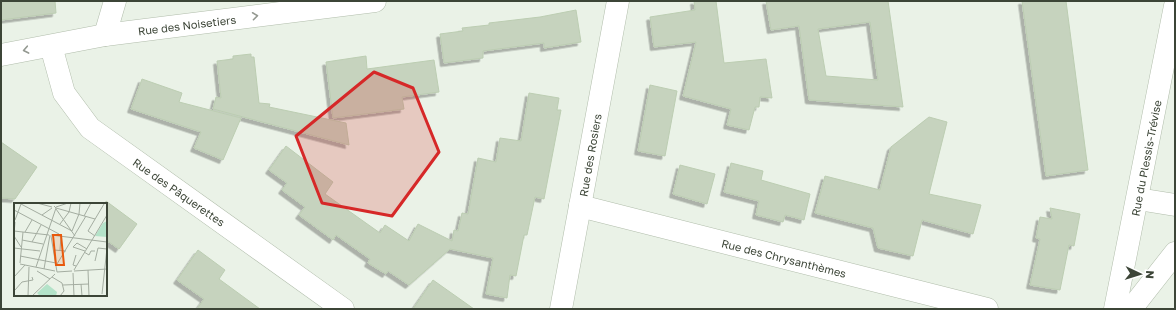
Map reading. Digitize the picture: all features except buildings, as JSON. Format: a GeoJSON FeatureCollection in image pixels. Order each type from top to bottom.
{"type":"FeatureCollection","features":[{"type":"Feature","properties":{"kind":"street"},"geometry":{"type":"LineString","coordinates":[[105,36],[115,1]]}},
{"type":"Feature","properties":{"kind":"street","name":"Rue des Noisetiers"},"geometry":{"type":"LineString","coordinates":[[1,55],[105,36],[374,1]]}},
{"type":"Feature","properties":{"kind":"street","name":"Rue des Rosiers"},"geometry":{"type":"LineString","coordinates":[[560,309],[618,1]]}},
{"type":"Feature","properties":{"kind":"street","name":"Rue du Plessis-Trévise"},"geometry":{"type":"LineString","coordinates":[[1115,309],[1138,200],[1175,6]]}},
{"type":"Feature","properties":{"kind":"street","name":"Rue des Pâquerettes"},"geometry":{"type":"LineString","coordinates":[[51,46],[64,93],[90,128],[344,309]]}},
{"type":"Feature","properties":{"kind":"street"},"geometry":{"type":"LineString","coordinates":[[1138,200],[1175,205]]}},
{"type":"Feature","properties":{"kind":"street","name":"Rue des Chrysanthèmes"},"geometry":{"type":"LineString","coordinates":[[580,206],[987,309]]}},
{"type":"Feature","properties":{"kind":"street"},"geometry":{"type":"LineString","coordinates":[[1131,309],[1175,253]]}},
{"type":"Feature","properties":{"kind":"highlighted area"},"geometry":{"type":"Polygon","coordinates":[[[374,72],[413,88],[439,152],[392,216],[322,203],[296,136],[374,72]]]}}]}
